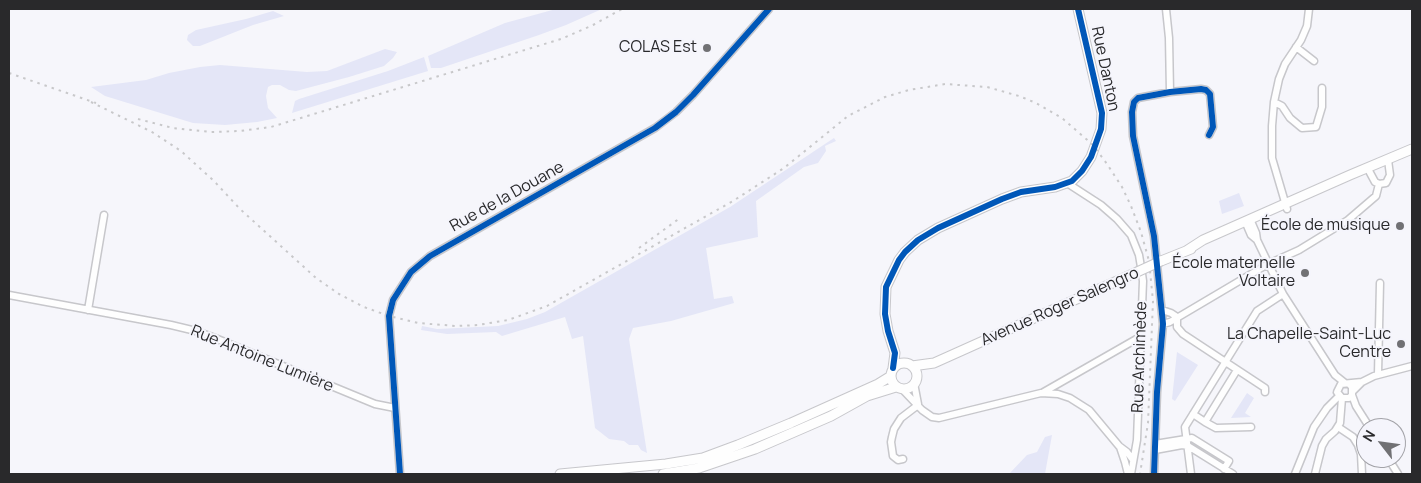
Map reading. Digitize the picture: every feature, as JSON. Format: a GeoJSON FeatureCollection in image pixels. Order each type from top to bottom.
{"type":"FeatureCollection","features":[{"type":"Feature","properties":{"kind":"main road","name":"Rue Danton"},"geometry":{"type":"LineString","coordinates":[[1067,183],[1077,177],[1087,163],[1099,137],[1102,122],[1101,102],[1078,9]]}},
{"type":"Feature","properties":{"kind":"main road","name":"Avenue Roger Salengro"},"geometry":{"type":"LineString","coordinates":[[916,380],[934,363],[1161,261],[1205,245],[1350,175],[1412,149]]}},
{"type":"Feature","properties":{"kind":"main road"},"geometry":{"type":"LineString","coordinates":[[899,388],[891,380],[895,353],[888,331],[885,301],[886,287],[905,252],[918,240],[938,228],[1002,199],[1021,192],[1056,187],[1067,183]]}},
{"type":"Feature","properties":{"kind":"main road"},"geometry":{"type":"LineString","coordinates":[[663,474],[711,464],[756,449],[831,416],[867,396],[899,388],[909,388],[916,380],[916,371],[895,353]]}},
{"type":"Feature","properties":{"kind":"main road","name":"Avenue Roger Salengro"},"geometry":{"type":"LineString","coordinates":[[910,365],[934,363]]}},
{"type":"Feature","properties":{"kind":"main road"},"geometry":{"type":"LineString","coordinates":[[560,474],[666,464],[703,458],[738,445],[878,384],[900,364],[910,365]]}},
{"type":"Feature","properties":{"kind":"street","name":"Rue de la Douane"},"geometry":{"type":"LineString","coordinates":[[400,474],[389,316],[393,300],[411,272],[430,256],[655,128],[676,112],[693,95],[769,9]]}},
{"type":"Feature","properties":{"kind":"street"},"geometry":{"type":"LineString","coordinates":[[1166,9],[1169,38],[1170,92]]}},
{"type":"Feature","properties":{"kind":"street"},"geometry":{"type":"LineString","coordinates":[[1286,206],[1272,158],[1274,102],[1279,79],[1306,26],[1309,9]]}},
{"type":"Feature","properties":{"kind":"street"},"geometry":{"type":"LineString","coordinates":[[1296,47],[1314,61]]}},
{"type":"Feature","properties":{"kind":"street"},"geometry":{"type":"LineString","coordinates":[[1274,102],[1282,106],[1290,118],[1302,128],[1316,127],[1322,107],[1322,88]]}},
{"type":"Feature","properties":{"kind":"street"},"geometry":{"type":"LineString","coordinates":[[1154,474],[1157,392],[1163,324],[1154,236],[1133,136],[1132,112],[1134,102],[1138,98],[1170,92],[1206,90],[1210,94],[1213,127],[1209,135]]}},
{"type":"Feature","properties":{"kind":"street"},"geometry":{"type":"LineString","coordinates":[[1368,168],[1373,179],[1379,184],[1386,183],[1390,175],[1388,160]]}},
{"type":"Feature","properties":{"kind":"street","name":"Rue Archimède"},"geometry":{"type":"LineString","coordinates":[[1067,183],[1101,205],[1117,219],[1131,235],[1139,255],[1143,281],[1137,435],[1129,474]]}},
{"type":"Feature","properties":{"kind":"street"},"geometry":{"type":"LineString","coordinates":[[1163,324],[1170,322],[1268,264],[1299,250],[1348,220],[1376,196],[1379,184]]}},
{"type":"Feature","properties":{"kind":"street"},"geometry":{"type":"LineString","coordinates":[[88,310],[104,215]]}},
{"type":"Feature","properties":{"kind":"street"},"geometry":{"type":"LineString","coordinates":[[1248,223],[1283,294],[1335,375],[1338,392],[1342,398],[1356,406]]}},
{"type":"Feature","properties":{"kind":"street"},"geometry":{"type":"LineString","coordinates":[[1378,374],[1380,283]]}},
{"type":"Feature","properties":{"kind":"street"},"geometry":{"type":"LineString","coordinates":[[1191,474],[1185,427],[1257,311],[1283,294]]}},
{"type":"Feature","properties":{"kind":"street","name":"Rue Antoine Lumière"},"geometry":{"type":"LineString","coordinates":[[9,295],[196,331],[375,404],[395,408]]}},
{"type":"Feature","properties":{"kind":"street"},"geometry":{"type":"LineString","coordinates":[[1162,310],[1177,317]]}},
{"type":"Feature","properties":{"kind":"street"},"geometry":{"type":"LineString","coordinates":[[1177,317],[1177,328],[1183,334],[1265,388],[1265,392]]}},
{"type":"Feature","properties":{"kind":"street"},"geometry":{"type":"LineString","coordinates":[[1041,394],[1140,337]]}},
{"type":"Feature","properties":{"kind":"street"},"geometry":{"type":"LineString","coordinates":[[1338,387],[1362,382],[1378,374],[1412,366]]}},
{"type":"Feature","properties":{"kind":"street"},"geometry":{"type":"LineString","coordinates":[[1206,422],[1237,370]]}},
{"type":"Feature","properties":{"kind":"street"},"geometry":{"type":"LineString","coordinates":[[1335,375],[1347,384],[1356,406],[1364,418]]}},
{"type":"Feature","properties":{"kind":"street"},"geometry":{"type":"LineString","coordinates":[[1066,379],[1064,388],[1070,398]]}},
{"type":"Feature","properties":{"kind":"street"},"geometry":{"type":"LineString","coordinates":[[916,380],[918,405]]}},
{"type":"Feature","properties":{"kind":"street"},"geometry":{"type":"LineString","coordinates":[[1295,474],[1314,427],[1327,408],[1352,393],[1362,382]]}},
{"type":"Feature","properties":{"kind":"street"},"geometry":{"type":"LineString","coordinates":[[899,388],[926,414],[939,418],[1041,394],[1058,394],[1070,398],[1089,410],[1133,460]]}},
{"type":"Feature","properties":{"kind":"street"},"geometry":{"type":"LineString","coordinates":[[1315,474],[1322,446],[1338,427],[1342,398]]}},
{"type":"Feature","properties":{"kind":"street"},"geometry":{"type":"LineString","coordinates":[[974,400],[978,409]]}},
{"type":"Feature","properties":{"kind":"street"},"geometry":{"type":"LineString","coordinates":[[903,459],[898,460],[894,456],[891,442],[892,437],[901,418],[918,405]]}},
{"type":"Feature","properties":{"kind":"street"},"geometry":{"type":"LineString","coordinates":[[1193,414],[1216,428],[1251,427]]}},
{"type":"Feature","properties":{"kind":"street"},"geometry":{"type":"LineString","coordinates":[[1338,427],[1353,437],[1358,445],[1361,454],[1362,474]]}},
{"type":"Feature","properties":{"kind":"street"},"geometry":{"type":"LineString","coordinates":[[1119,446],[1132,446],[1137,435]]}},
{"type":"Feature","properties":{"kind":"street"},"geometry":{"type":"LineString","coordinates":[[1155,447],[1192,438],[1229,461],[1224,469]]}},
{"type":"Feature","properties":{"kind":"street"},"geometry":{"type":"LineString","coordinates":[[1119,446],[1129,474]]}},
{"type":"Feature","properties":{"kind":"street"},"geometry":{"type":"LineString","coordinates":[[1155,447],[1188,446],[1233,474]]}},
{"type":"Feature","properties":{"kind":"shaded area"},"geometry":{"type":"Polygon","coordinates":[[[556,9],[602,9],[539,35],[441,68],[431,68],[428,56],[505,23],[556,9]]]}},
{"type":"Feature","properties":{"kind":"shaded area"},"geometry":{"type":"Polygon","coordinates":[[[273,11],[284,16],[253,25],[200,46],[193,46],[187,40],[188,35],[196,30],[273,11]]]}},
{"type":"Feature","properties":{"kind":"shaded area"},"geometry":{"type":"Polygon","coordinates":[[[385,49],[397,52],[384,66],[296,91],[289,90],[280,85],[268,87],[266,96],[268,108],[277,118],[257,122],[225,125],[193,123],[105,96],[91,87],[146,80],[169,73],[220,65],[307,72],[327,71],[385,49]]]}},
{"type":"Feature","properties":{"kind":"shaded area"},"geometry":{"type":"Polygon","coordinates":[[[424,57],[428,71],[292,113],[295,101],[299,99],[388,71],[424,57]]]}},
{"type":"Feature","properties":{"kind":"shaded area"},"geometry":{"type":"Polygon","coordinates":[[[834,138],[836,141],[825,146],[826,151],[818,163],[804,167],[756,201],[758,237],[706,248],[714,299],[732,296],[734,303],[671,321],[633,328],[629,339],[647,453],[641,450],[638,445],[629,445],[624,441],[609,439],[595,428],[583,336],[572,339],[565,317],[502,336],[496,332],[447,334],[421,330],[422,326],[437,329],[498,326],[527,319],[545,312],[730,207],[834,138]]]}},
{"type":"Feature","properties":{"kind":"shaded area"},"geometry":{"type":"Polygon","coordinates":[[[1239,193],[1244,206],[1222,214],[1219,201],[1239,193]]]}},
{"type":"Feature","properties":{"kind":"shaded area"},"geometry":{"type":"Polygon","coordinates":[[[1177,352],[1198,365],[1175,401],[1172,399],[1177,352]]]}},
{"type":"Feature","properties":{"kind":"shaded area"},"geometry":{"type":"Polygon","coordinates":[[[1247,393],[1254,398],[1245,413],[1251,417],[1231,418],[1247,393]]]}},
{"type":"Feature","properties":{"kind":"shaded area"},"geometry":{"type":"Polygon","coordinates":[[[1052,435],[1045,474],[1009,474],[1027,455],[1037,452],[1045,437],[1052,435]]]}},
{"type":"Feature","properties":{"kind":"railway"},"geometry":{"type":"LineString","coordinates":[[138,119],[173,128],[211,132],[271,127],[561,39],[593,25],[622,9]]}},
{"type":"Feature","properties":{"kind":"railway"},"geometry":{"type":"LineString","coordinates":[[9,73],[96,103]]}},
{"type":"Feature","properties":{"kind":"railway"},"geometry":{"type":"LineString","coordinates":[[91,102],[152,132],[181,151],[214,181],[240,209],[316,278],[339,294],[364,307],[389,316],[418,323],[456,326],[478,325],[508,320],[547,306],[733,201],[784,168],[848,116],[885,97],[909,90],[945,84],[987,87],[1019,96],[1036,103],[1062,118],[1093,145],[1122,187],[1141,232],[1149,261],[1153,301],[1148,423],[1140,474]]}},
{"type":"Feature","properties":{"kind":"railway"},"geometry":{"type":"LineString","coordinates":[[639,248],[680,218]]}},
{"type":"Feature","properties":{"kind":"cycle path"},"geometry":{"type":"LineString","coordinates":[[400,474],[389,316],[393,300],[411,272],[430,256],[655,128],[676,112],[693,95],[769,9]]}},
{"type":"Feature","properties":{"kind":"cycle path"},"geometry":{"type":"LineString","coordinates":[[893,368],[895,353],[885,314],[886,287],[905,252],[918,240],[938,228],[1002,199],[1021,192],[1055,187],[1072,181],[1082,171],[1091,157],[1101,129],[1102,113],[1078,9]]}},
{"type":"Feature","properties":{"kind":"cycle path"},"geometry":{"type":"LineString","coordinates":[[1154,474],[1157,392],[1163,324],[1154,236],[1133,136],[1132,112],[1134,102],[1138,98],[1170,92],[1206,90],[1210,94],[1213,127],[1209,135]]}},
{"type":"Feature","properties":{"kind":"place","name":"COLAS Est"},"geometry":{"type":"Point","coordinates":[707,48]}},
{"type":"Feature","properties":{"kind":"place","name":"École de musique"},"geometry":{"type":"Point","coordinates":[1400,226]}},
{"type":"Feature","properties":{"kind":"place","name":"École maternelle Voltaire"},"geometry":{"type":"Point","coordinates":[1305,273]}},
{"type":"Feature","properties":{"kind":"place","name":"La Chapelle-Saint-Luc Centre"},"geometry":{"type":"Point","coordinates":[1401,344]}}]}
